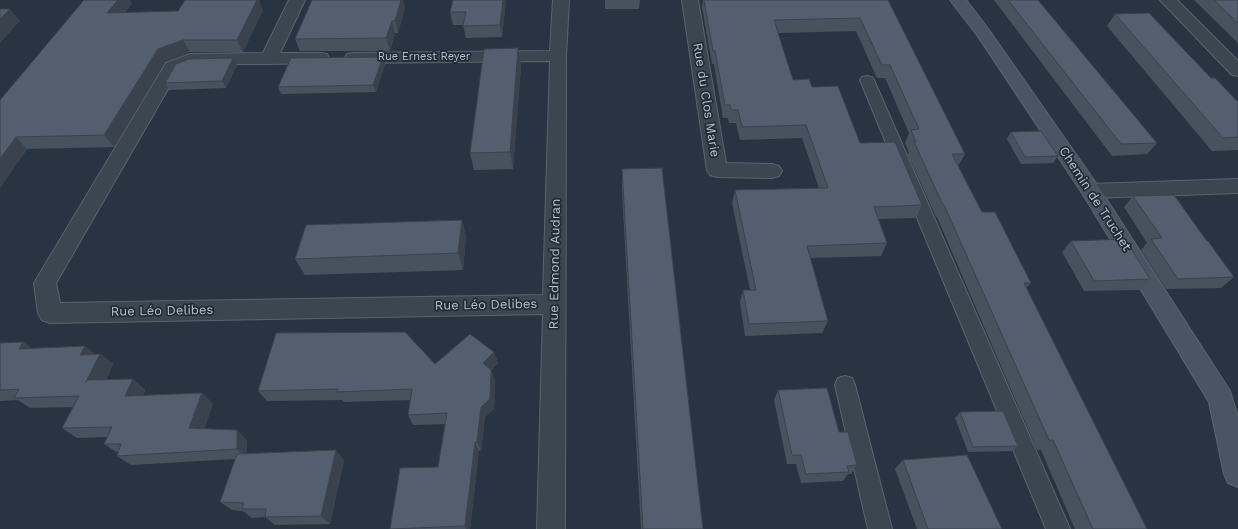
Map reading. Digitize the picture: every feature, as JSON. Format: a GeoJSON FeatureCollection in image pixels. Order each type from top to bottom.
{"type":"FeatureCollection","features":[{"type":"Feature","properties":{"kind":"main road","name":"Chemin de Truchet"},"geometry":{"type":"LineString","coordinates":[[958,0],[983,33],[1091,190],[1221,399],[1238,474]]}},
{"type":"Feature","properties":{"kind":"street"},"geometry":{"type":"LineString","coordinates":[[269,59],[297,0]]}},
{"type":"Feature","properties":{"kind":"street","name":"Rue Edmond Audran"},"geometry":{"type":"LineString","coordinates":[[551,529],[558,56],[561,0]]}},
{"type":"Feature","properties":{"kind":"street","name":"Rue du Clos Marie"},"geometry":{"type":"LineString","coordinates":[[690,0],[717,170],[772,171]]}},
{"type":"Feature","properties":{"kind":"street"},"geometry":{"type":"LineString","coordinates":[[1168,0],[1238,71]]}},
{"type":"Feature","properties":{"kind":"street","name":"Rue Ernest Reyer"},"geometry":{"type":"LineString","coordinates":[[172,67],[190,60],[558,56]]}},
{"type":"Feature","properties":{"kind":"street","name":"Rue Léo Delibes"},"geometry":{"type":"LineString","coordinates":[[172,67],[45,283],[50,313],[554,304]]}},
{"type":"Feature","properties":{"kind":"street"},"geometry":{"type":"LineString","coordinates":[[1091,190],[1238,186]]}},
{"type":"Feature","properties":{"kind":"lane"},"geometry":{"type":"LineString","coordinates":[[867,80],[1058,529]]}},
{"type":"Feature","properties":{"kind":"lane"},"geometry":{"type":"LineString","coordinates":[[845,385],[880,529]]}},
{"type":"Feature","properties":{"kind":"building"},"geometry":{"type":"Polygon","coordinates":[[[84,0],[118,0],[107,13],[178,11],[185,0],[257,0],[237,40],[183,40],[158,49],[104,135],[16,137],[0,159],[0,100],[84,0]]]}},
{"type":"Feature","properties":{"kind":"building"},"geometry":{"type":"Polygon","coordinates":[[[312,0],[401,0],[395,21],[392,21],[386,38],[295,39],[312,0]]]}},
{"type":"Feature","properties":{"kind":"building"},"geometry":{"type":"Polygon","coordinates":[[[453,0],[503,0],[500,25],[463,26],[466,12],[450,12],[453,0]]]}},
{"type":"Feature","properties":{"kind":"building"},"geometry":{"type":"Polygon","coordinates":[[[704,0],[888,0],[965,154],[952,154],[982,212],[995,212],[1031,283],[1024,283],[1147,529],[1093,529],[1053,440],[1049,440],[944,205],[914,142],[916,142],[911,130],[919,129],[890,65],[882,65],[860,18],[774,20],[793,80],[809,79],[812,87],[838,86],[860,143],[895,142],[922,205],[874,207],[887,243],[807,246],[828,321],[749,324],[743,290],[756,290],[735,190],[828,188],[806,125],[742,127],[738,110],[731,110],[730,105],[725,105],[704,0]]]}},
{"type":"Feature","properties":{"kind":"building"},"geometry":{"type":"Polygon","coordinates":[[[1008,0],[1038,0],[1157,143],[1121,144],[1008,0]]]}},
{"type":"Feature","properties":{"kind":"building"},"geometry":{"type":"Polygon","coordinates":[[[1214,0],[1238,0],[1238,23],[1214,0]]]}},
{"type":"Feature","properties":{"kind":"building"},"geometry":{"type":"Polygon","coordinates":[[[0,9],[10,9],[0,19],[0,9]]]}},
{"type":"Feature","properties":{"kind":"building"},"geometry":{"type":"Polygon","coordinates":[[[1149,13],[1211,78],[1215,78],[1238,102],[1238,137],[1223,138],[1115,14],[1149,13]]]}},
{"type":"Feature","properties":{"kind":"building"},"geometry":{"type":"Polygon","coordinates":[[[518,48],[510,152],[470,153],[484,49],[518,48]]]}},
{"type":"Feature","properties":{"kind":"building"},"geometry":{"type":"Polygon","coordinates":[[[383,57],[373,85],[278,87],[291,58],[383,57]]]}},
{"type":"Feature","properties":{"kind":"building"},"geometry":{"type":"Polygon","coordinates":[[[233,58],[222,81],[165,83],[176,64],[189,59],[233,58]]]}},
{"type":"Feature","properties":{"kind":"building"},"geometry":{"type":"Polygon","coordinates":[[[1041,131],[1058,156],[1025,157],[1011,132],[1041,131]]]}},
{"type":"Feature","properties":{"kind":"building"},"geometry":{"type":"Polygon","coordinates":[[[662,168],[703,529],[643,529],[622,169],[662,168]]]}},
{"type":"Feature","properties":{"kind":"building"},"geometry":{"type":"Polygon","coordinates":[[[1174,195],[1234,277],[1178,279],[1151,239],[1162,238],[1133,196],[1174,195]]]}},
{"type":"Feature","properties":{"kind":"building"},"geometry":{"type":"Polygon","coordinates":[[[462,220],[458,253],[295,259],[306,225],[462,220]]]}},
{"type":"Feature","properties":{"kind":"building"},"geometry":{"type":"Polygon","coordinates":[[[1125,239],[1150,279],[1094,281],[1071,241],[1125,239]]]}},
{"type":"Feature","properties":{"kind":"building"},"geometry":{"type":"Polygon","coordinates":[[[405,332],[435,364],[470,334],[494,352],[483,363],[491,370],[490,399],[481,407],[477,442],[475,442],[465,526],[390,529],[400,468],[438,467],[447,413],[408,415],[412,389],[337,392],[338,389],[258,391],[276,333],[405,332]]]}},
{"type":"Feature","properties":{"kind":"building"},"geometry":{"type":"Polygon","coordinates":[[[23,342],[19,349],[85,346],[80,355],[100,354],[87,380],[133,379],[125,396],[202,393],[189,428],[237,430],[237,449],[117,456],[121,444],[104,444],[112,427],[62,428],[79,396],[14,398],[19,389],[0,390],[0,343],[23,342]]]}},
{"type":"Feature","properties":{"kind":"building"},"geometry":{"type":"Polygon","coordinates":[[[827,388],[839,432],[848,432],[857,465],[847,466],[849,472],[806,474],[801,455],[792,455],[778,390],[827,388]]]}},
{"type":"Feature","properties":{"kind":"building"},"geometry":{"type":"Polygon","coordinates":[[[1003,411],[1018,446],[973,447],[960,412],[1003,411]]]}},
{"type":"Feature","properties":{"kind":"building"},"geometry":{"type":"Polygon","coordinates":[[[336,450],[321,516],[265,517],[266,509],[242,509],[244,503],[220,502],[237,454],[336,450]]]}},
{"type":"Feature","properties":{"kind":"building"},"geometry":{"type":"Polygon","coordinates":[[[967,455],[1002,529],[928,529],[903,460],[967,455]]]}}]}
